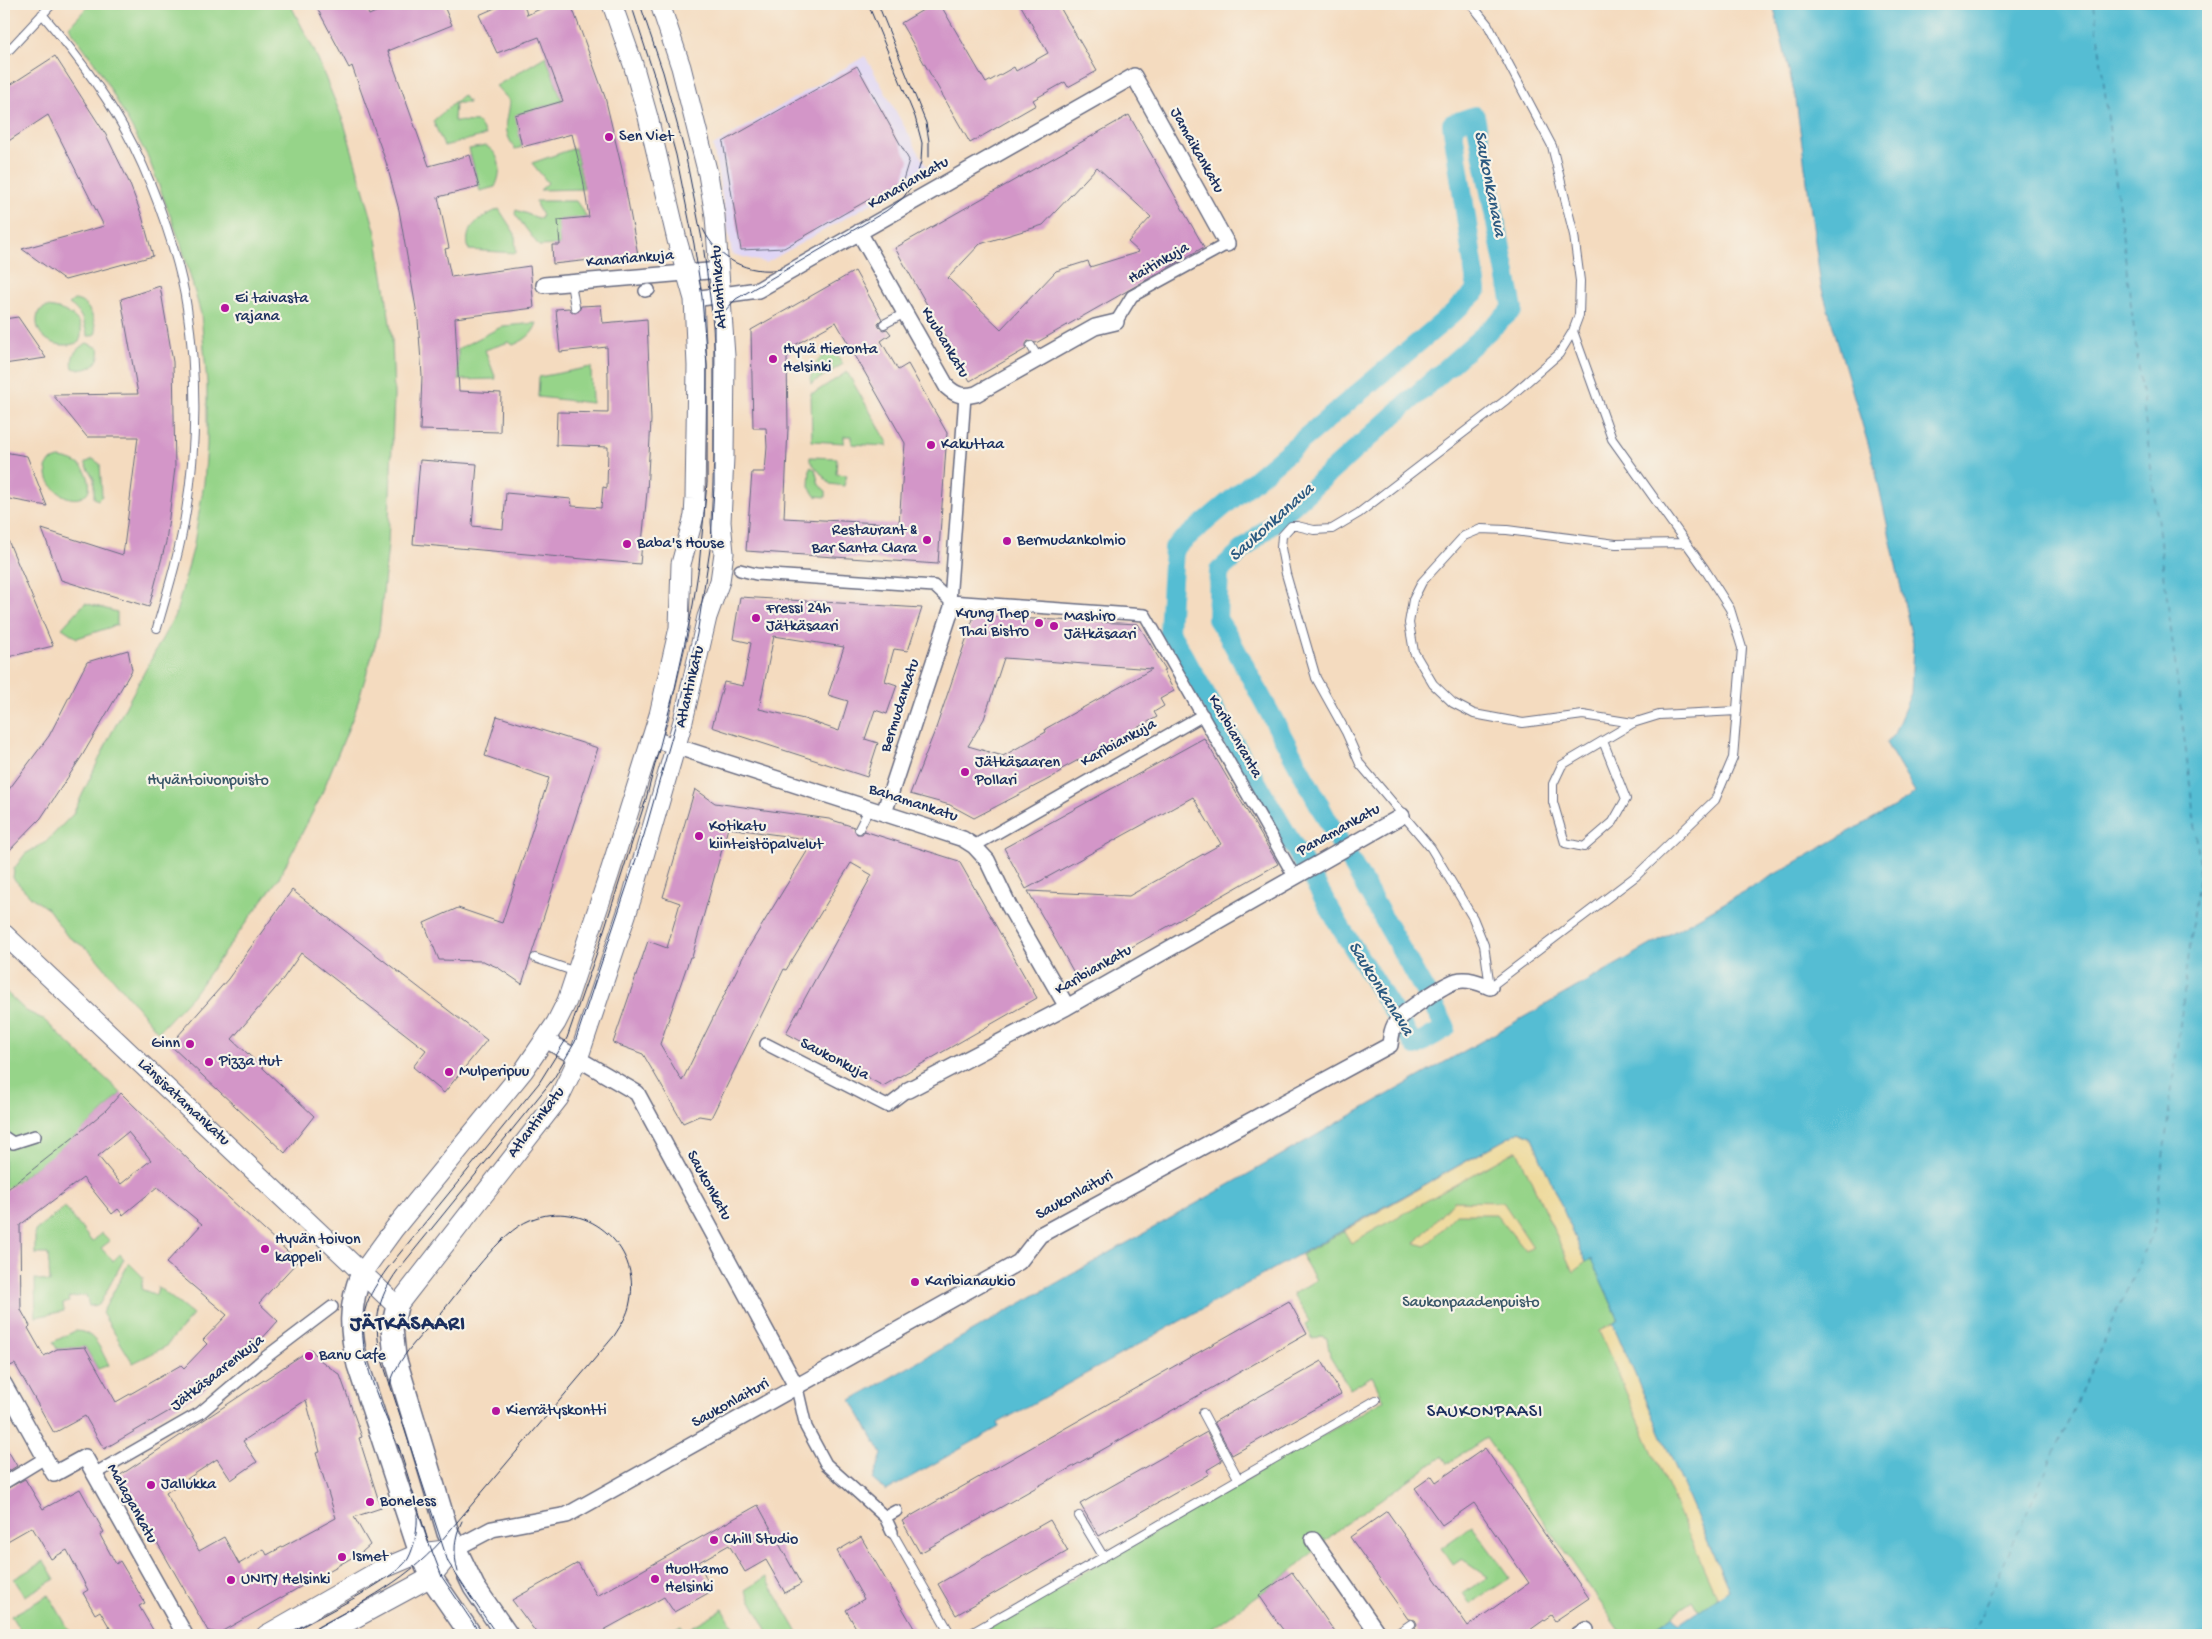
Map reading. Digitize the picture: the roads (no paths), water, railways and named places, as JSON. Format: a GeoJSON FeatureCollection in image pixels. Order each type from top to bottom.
{"type":"FeatureCollection","features":[{"type":"Feature","properties":{"kind":"main road"},"geometry":{"type":"LineString","coordinates":[[362,1273],[352,1307],[352,1340],[358,1365],[420,1553],[431,1577],[471,1635]]}},
{"type":"Feature","properties":{"kind":"main road"},"geometry":{"type":"LineString","coordinates":[[397,1306],[392,1328],[395,1356],[448,1533],[454,1549],[474,1587],[508,1635]]}},
{"type":"Feature","properties":{"kind":"street","name":"Atlantinkatu"},"geometry":{"type":"LineString","coordinates":[[397,1306],[558,1098],[578,1059],[632,897],[662,742],[658,714],[679,628],[681,564],[694,516],[697,366],[694,299],[677,240],[648,117],[633,64],[612,4]]}},
{"type":"Feature","properties":{"kind":"street","name":"Atlantinkatu"},"geometry":{"type":"LineString","coordinates":[[362,1273],[394,1229],[524,1070],[546,1040],[567,1002],[609,875],[662,742],[720,582],[724,553],[722,522],[725,396],[722,295],[715,216],[708,174],[686,85],[660,4]]}},
{"type":"Feature","properties":{"kind":"street","name":"Kanariankatu"},"geometry":{"type":"LineString","coordinates":[[694,299],[758,290],[1134,76]]}},
{"type":"Feature","properties":{"kind":"street","name":"Jamaikankatu"},"geometry":{"type":"LineString","coordinates":[[1134,76],[1227,244]]}},
{"type":"Feature","properties":{"kind":"street","name":"Kuubankatu"},"geometry":{"type":"LineString","coordinates":[[859,232],[947,387],[955,394],[966,396],[976,394],[1035,352],[1095,328],[1116,322]]}},
{"type":"Feature","properties":{"kind":"street","name":"Haitinkuja"},"geometry":{"type":"LineString","coordinates":[[1116,322],[1132,296],[1227,244]]}},
{"type":"Feature","properties":{"kind":"street","name":"Kanariankuja"},"geometry":{"type":"LineString","coordinates":[[544,285],[720,270]]}},
{"type":"Feature","properties":{"kind":"street"},"geometry":{"type":"LineString","coordinates":[[950,605],[966,396]]}},
{"type":"Feature","properties":{"kind":"street"},"geometry":{"type":"LineString","coordinates":[[740,570],[756,574],[934,586],[950,605]]}},
{"type":"Feature","properties":{"kind":"street","name":"Karibianranta"},"geometry":{"type":"LineString","coordinates":[[950,605],[1144,615],[1296,875]]}},
{"type":"Feature","properties":{"kind":"street","name":"Bermudankatu"},"geometry":{"type":"LineString","coordinates":[[877,811],[950,605]]}},
{"type":"Feature","properties":{"kind":"street","name":"Karibiankuja"},"geometry":{"type":"LineString","coordinates":[[974,846],[1203,716]]}},
{"type":"Feature","properties":{"kind":"street","name":"Bahamankatu"},"geometry":{"type":"LineString","coordinates":[[662,742],[963,839],[974,846],[987,860],[1010,906],[1067,1007]]}},
{"type":"Feature","properties":{"kind":"street","name":"Panamankatu"},"geometry":{"type":"LineString","coordinates":[[1296,875],[1402,816]]}},
{"type":"Feature","properties":{"kind":"street","name":"Karibiankatu"},"geometry":{"type":"LineString","coordinates":[[908,1090],[1067,1007],[1296,875]]}},
{"type":"Feature","properties":{"kind":"street","name":"Länsisatamankatu"},"geometry":{"type":"LineString","coordinates":[[4,934],[397,1306]]}},
{"type":"Feature","properties":{"kind":"street","name":"Saukonlaituri"},"geometry":{"type":"LineString","coordinates":[[454,1549],[492,1529],[567,1515],[797,1388],[1018,1262],[1040,1235],[1390,1045],[1391,1032],[1397,1021],[1409,1009],[1442,989],[1457,981],[1477,981],[1490,987]]}},
{"type":"Feature","properties":{"kind":"street","name":"Saukonkatu"},"geometry":{"type":"LineString","coordinates":[[546,1040],[636,1093],[797,1388]]}},
{"type":"Feature","properties":{"kind":"street","name":"Saukonkuja"},"geometry":{"type":"LineString","coordinates":[[766,1044],[887,1106],[908,1090]]}},
{"type":"Feature","properties":{"kind":"street"},"geometry":{"type":"LineString","coordinates":[[4,1137],[13,1144],[35,1136]]}},
{"type":"Feature","properties":{"kind":"street","name":"Jätkäsaarenkuja"},"geometry":{"type":"LineString","coordinates":[[94,1474],[200,1413],[266,1358],[332,1307]]}},
{"type":"Feature","properties":{"kind":"street","name":"Malagankatu"},"geometry":{"type":"LineString","coordinates":[[4,1384],[54,1474],[85,1457],[185,1635]]}},
{"type":"Feature","properties":{"kind":"street"},"geometry":{"type":"LineString","coordinates":[[797,1388],[806,1427],[826,1464],[885,1517],[892,1532]]}},
{"type":"Feature","properties":{"kind":"street"},"geometry":{"type":"LineString","coordinates":[[4,1483],[45,1458]]}},
{"type":"Feature","properties":{"kind":"street"},"geometry":{"type":"LineString","coordinates":[[885,1517],[896,1511]]}},
{"type":"Feature","properties":{"kind":"street"},"geometry":{"type":"LineString","coordinates":[[1313,1540],[1378,1635]]}},
{"type":"Feature","properties":{"kind":"street"},"geometry":{"type":"LineString","coordinates":[[266,1635],[380,1570],[420,1553],[454,1549]]}},
{"type":"Feature","properties":{"kind":"street"},"geometry":{"type":"LineString","coordinates":[[324,1635],[394,1595],[431,1577],[454,1549]]}},
{"type":"Feature","properties":{"kind":"lane"},"geometry":{"type":"LineString","coordinates":[[7,50],[52,4]]}},
{"type":"Feature","properties":{"kind":"lane"},"geometry":{"type":"LineString","coordinates":[[1471,4],[1488,26],[1552,146],[1574,235],[1580,281],[1579,315],[1573,331],[1559,354],[1506,400],[1359,513],[1332,529],[1314,530],[1291,526],[1282,536],[1281,548],[1286,574],[1316,678],[1346,732],[1360,764],[1431,848],[1473,918],[1484,945],[1490,987],[1636,876],[1715,800],[1733,758],[1742,648],[1730,609],[1612,439],[1573,331]]}},
{"type":"Feature","properties":{"kind":"lane"},"geometry":{"type":"LineString","coordinates":[[42,14],[67,43],[108,102],[134,147],[156,200],[177,266],[187,308],[193,373],[194,436],[183,527],[157,628]]}},
{"type":"Feature","properties":{"kind":"lane"},"geometry":{"type":"LineString","coordinates":[[571,283],[575,307]]}},
{"type":"Feature","properties":{"kind":"lane"},"geometry":{"type":"LineString","coordinates":[[884,324],[905,313]]}},
{"type":"Feature","properties":{"kind":"lane"},"geometry":{"type":"LineString","coordinates":[[1633,723],[1583,715],[1523,722],[1474,714],[1453,703],[1433,684],[1414,652],[1409,623],[1413,600],[1422,582],[1464,536],[1481,529],[1507,530],[1616,544],[1686,543]]}},
{"type":"Feature","properties":{"kind":"lane"},"geometry":{"type":"LineString","coordinates":[[1604,741],[1626,799],[1613,822],[1584,847],[1573,846],[1565,843],[1553,802],[1553,784],[1562,765],[1633,723],[1659,715],[1737,711]]}},
{"type":"Feature","properties":{"kind":"lane"},"geometry":{"type":"LineString","coordinates":[[859,829],[877,811]]}},
{"type":"Feature","properties":{"kind":"lane"},"geometry":{"type":"LineString","coordinates":[[535,958],[577,973]]}},
{"type":"Feature","properties":{"kind":"lane"},"geometry":{"type":"LineString","coordinates":[[968,1635],[1376,1400]]}},
{"type":"Feature","properties":{"kind":"lane"},"geometry":{"type":"LineString","coordinates":[[1203,1414],[1238,1478]]}},
{"type":"Feature","properties":{"kind":"lane"},"geometry":{"type":"LineString","coordinates":[[1079,1516],[1103,1556]]}},
{"type":"Feature","properties":{"kind":"lane"},"geometry":{"type":"LineString","coordinates":[[892,1532],[951,1635]]}},
{"type":"Feature","properties":{"kind":"lane"},"geometry":{"type":"LineString","coordinates":[[1396,1635],[1411,1624]]}},
{"type":"Feature","properties":{"kind":"water"},"geometry":{"type":"Polygon","coordinates":[[[1773,4],[2208,4],[2208,1635],[1644,1635],[1672,1616],[1679,1624],[1729,1590],[1613,1324],[1619,1320],[1591,1259],[1586,1262],[1531,1136],[1520,1131],[998,1423],[999,1427],[886,1491],[873,1480],[882,1454],[851,1400],[1907,799],[1915,792],[1886,743],[1894,734],[1911,693],[1913,643],[1874,464],[1821,286],[1796,100],[1773,4]]]}},
{"type":"Feature","properties":{"kind":"waterway","name":"Saukonkanava"},"geometry":{"type":"LineString","coordinates":[[1475,116],[1513,309],[1219,571],[1217,619],[1229,637],[1329,823],[1446,1028],[1415,1046],[1341,928],[1169,631],[1174,548],[1451,315],[1477,290],[1452,124],[1475,116]]}},
{"type":"Feature","properties":{"kind":"tram line"},"geometry":{"type":"LineString","coordinates":[[400,1451],[372,1382],[367,1363],[363,1327],[367,1304],[374,1288],[387,1269],[539,1083],[567,1038],[646,799],[675,688],[693,605],[699,566],[707,483],[707,366],[702,297],[694,244],[676,155],[654,75],[631,4]]}},
{"type":"Feature","properties":{"kind":"tram line"},"geometry":{"type":"LineString","coordinates":[[472,1599],[448,1562],[382,1360],[377,1324],[378,1313],[385,1292],[398,1270],[554,1078],[575,1042],[644,835],[677,719],[697,634],[711,543],[714,486],[714,328],[703,244],[685,153],[663,72],[640,4]]}},
{"type":"Feature","properties":{"kind":"tram line"},"geometry":{"type":"LineString","coordinates":[[714,327],[720,316],[736,299],[886,211],[903,198],[915,181],[921,162],[922,143],[915,117],[868,4]]}},
{"type":"Feature","properties":{"kind":"tram line"},"geometry":{"type":"LineString","coordinates":[[878,4],[926,123],[929,157]]}},
{"type":"Feature","properties":{"kind":"tram line"},"geometry":{"type":"LineString","coordinates":[[703,229],[716,249],[735,262],[757,270],[781,269]]}},
{"type":"Feature","properties":{"kind":"tram line"},"geometry":{"type":"LineString","coordinates":[[304,1635],[377,1594],[426,1556],[441,1541],[614,1336],[628,1311],[631,1281],[627,1262],[618,1245],[605,1231],[589,1221],[570,1215],[550,1215],[530,1220],[518,1226],[483,1261],[412,1346],[399,1365],[390,1385]]}},
{"type":"Feature","properties":{"kind":"tram line"},"geometry":{"type":"LineString","coordinates":[[398,1444],[427,1538],[442,1577],[481,1635]]}},
{"type":"Feature","properties":{"kind":"tram line"},"geometry":{"type":"LineString","coordinates":[[286,1635],[370,1589],[400,1568],[408,1559],[414,1543],[417,1514]]}},
{"type":"Feature","properties":{"kind":"tram line"},"geometry":{"type":"LineString","coordinates":[[458,1572],[455,1546],[457,1533],[462,1521]]}},
{"type":"Feature","properties":{"kind":"tram line"},"geometry":{"type":"LineString","coordinates":[[469,1594],[497,1635]]}},
{"type":"Feature","properties":{"kind":"place","name":"Sen Viet"},"geometry":{"type":"Point","coordinates":[609,137]}},
{"type":"Feature","properties":{"kind":"place","name":"Ei taivasta rajana"},"geometry":{"type":"Point","coordinates":[225,308]}},
{"type":"Feature","properties":{"kind":"place","name":"Hyvä Hieronta Helsinki"},"geometry":{"type":"Point","coordinates":[773,359]}},
{"type":"Feature","properties":{"kind":"place","name":"Kakuttaa"},"geometry":{"type":"Point","coordinates":[931,445]}},
{"type":"Feature","properties":{"kind":"place","name":"Restaurant & Bar Santa Clara"},"geometry":{"type":"Point","coordinates":[927,540]}},
{"type":"Feature","properties":{"kind":"place","name":"Bermudankolmio"},"geometry":{"type":"Point","coordinates":[1007,541]}},
{"type":"Feature","properties":{"kind":"place","name":"Baba's House"},"geometry":{"type":"Point","coordinates":[627,544]}},
{"type":"Feature","properties":{"kind":"place","name":"Fressi 24h Jätkäsaari"},"geometry":{"type":"Point","coordinates":[756,618]}},
{"type":"Feature","properties":{"kind":"place","name":"Krung Thep Thai Bistro"},"geometry":{"type":"Point","coordinates":[1039,623]}},
{"type":"Feature","properties":{"kind":"place","name":"Mashiro Jätkäsaari"},"geometry":{"type":"Point","coordinates":[1054,626]}},
{"type":"Feature","properties":{"kind":"place","name":"Jätkäsaaren Pollari"},"geometry":{"type":"Point","coordinates":[965,772]}},
{"type":"Feature","properties":{"kind":"place","name":"Kotikatu kiinteistöpalvelut"},"geometry":{"type":"Point","coordinates":[699,836]}},
{"type":"Feature","properties":{"kind":"place","name":"Ginn"},"geometry":{"type":"Point","coordinates":[190,1044]}},
{"type":"Feature","properties":{"kind":"place","name":"Pizza Hut"},"geometry":{"type":"Point","coordinates":[209,1062]}},
{"type":"Feature","properties":{"kind":"place","name":"Mulperipuu"},"geometry":{"type":"Point","coordinates":[449,1072]}},
{"type":"Feature","properties":{"kind":"place","name":"Hyvän toivon kappeli"},"geometry":{"type":"Point","coordinates":[265,1249]}},
{"type":"Feature","properties":{"kind":"place","name":"Karibianaukio"},"geometry":{"type":"Point","coordinates":[915,1282]}},
{"type":"Feature","properties":{"kind":"place","name":"Banu Cafe"},"geometry":{"type":"Point","coordinates":[309,1356]}},
{"type":"Feature","properties":{"kind":"place","name":"Kierrätyskontti"},"geometry":{"type":"Point","coordinates":[496,1411]}},
{"type":"Feature","properties":{"kind":"place","name":"Jallukka"},"geometry":{"type":"Point","coordinates":[151,1485]}},
{"type":"Feature","properties":{"kind":"place","name":"Boneless"},"geometry":{"type":"Point","coordinates":[370,1502]}},
{"type":"Feature","properties":{"kind":"place","name":"Chill Studio"},"geometry":{"type":"Point","coordinates":[714,1540]}},
{"type":"Feature","properties":{"kind":"place","name":"Ismet"},"geometry":{"type":"Point","coordinates":[342,1557]}},
{"type":"Feature","properties":{"kind":"place","name":"Huoltamo Helsinki"},"geometry":{"type":"Point","coordinates":[655,1579]}},
{"type":"Feature","properties":{"kind":"place","name":"UNITY Helsinki"},"geometry":{"type":"Point","coordinates":[231,1580]}},
{"type":"Feature","properties":{"kind":"district","name":"JÄTKÄSAARI"},"geometry":{"type":"Point","coordinates":[408,1325]}},
{"type":"Feature","properties":{"kind":"district","name":"SAUKONPAASI"},"geometry":{"type":"Point","coordinates":[1485,1412]}},
{"type":"Feature","properties":{"kind":"park label","name":"Hyväntoivonpuisto"},"geometry":{"type":"Point","coordinates":[208,781]}},
{"type":"Feature","properties":{"kind":"park label","name":"Saukonpaadenpuisto"},"geometry":{"type":"Point","coordinates":[1471,1303]}}]}
